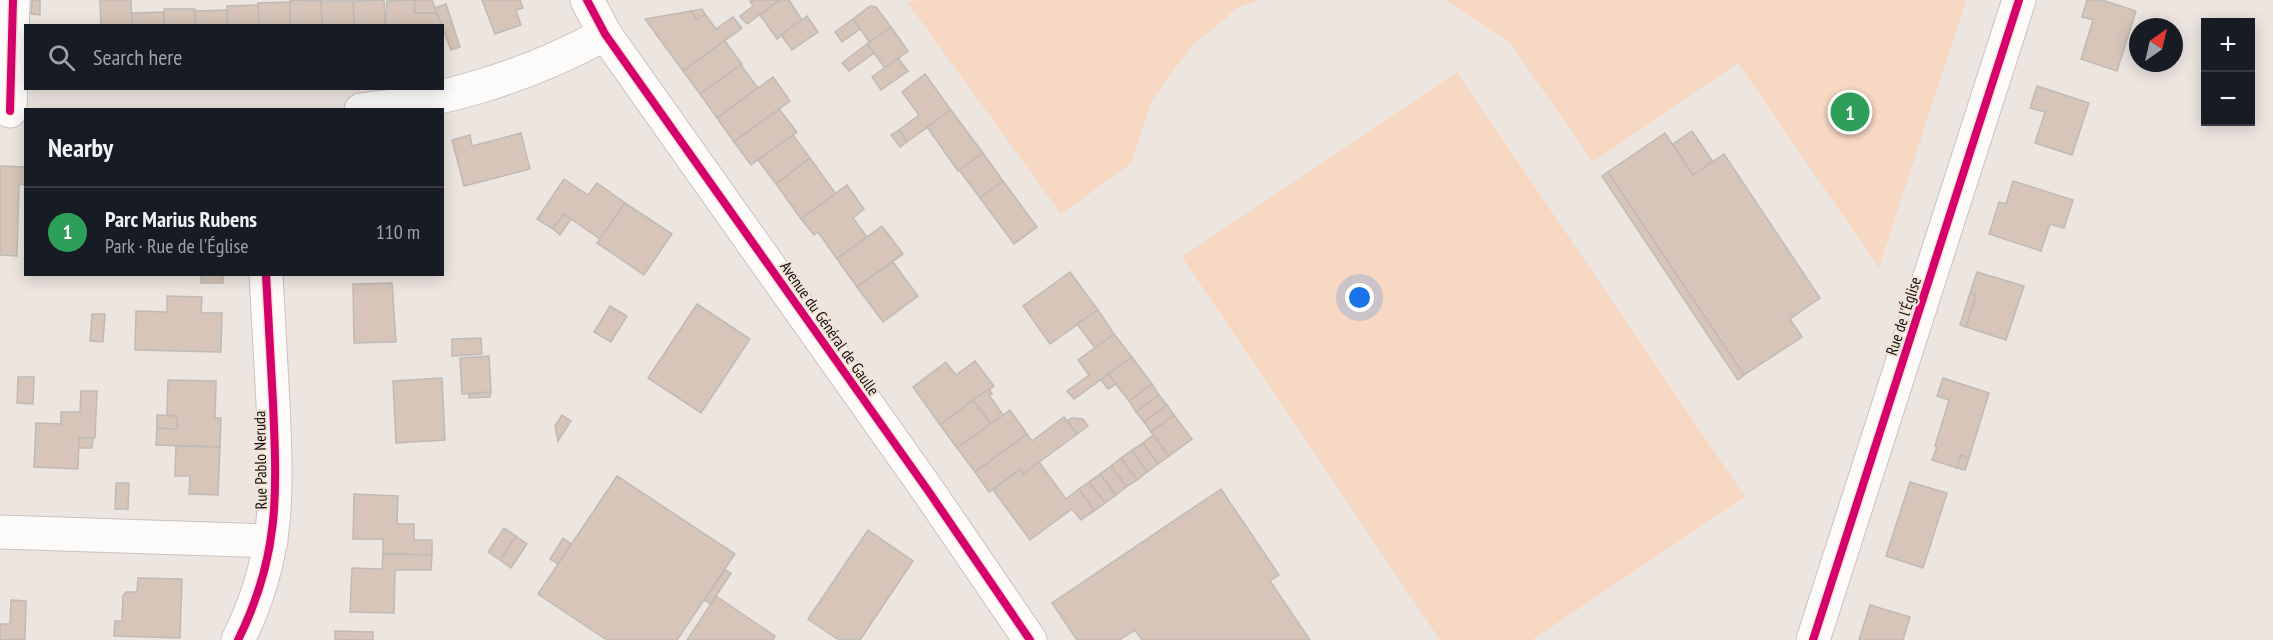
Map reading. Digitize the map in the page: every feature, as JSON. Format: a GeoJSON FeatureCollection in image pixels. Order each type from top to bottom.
{"type":"FeatureCollection","features":[{"type":"Feature","properties":{"kind":"street"},"geometry":{"type":"LineString","coordinates":[[12,111],[13,0]]}},
{"type":"Feature","properties":{"kind":"street","name":"Avenue du Général de Gaulle"},"geometry":{"type":"LineString","coordinates":[[586,0],[605,34],[929,492],[1030,640]]}},
{"type":"Feature","properties":{"kind":"street","name":"Rue de l'Église"},"geometry":{"type":"LineString","coordinates":[[1813,640],[2019,0]]}},
{"type":"Feature","properties":{"kind":"street"},"geometry":{"type":"LineString","coordinates":[[374,108],[446,94],[520,73],[559,58],[605,34]]}},
{"type":"Feature","properties":{"kind":"street","name":"Rue Pablo Neruda"},"geometry":{"type":"LineString","coordinates":[[238,640],[258,595],[271,541],[276,477],[266,276]]}},
{"type":"Feature","properties":{"kind":"street"},"geometry":{"type":"LineString","coordinates":[[0,532],[271,541]]}},
{"type":"Feature","properties":{"kind":"shaded area"},"geometry":{"type":"Polygon","coordinates":[[[922,0],[1259,0],[1237,8],[1190,48],[1152,100],[1131,164],[1061,214],[907,2],[922,0]]]}},
{"type":"Feature","properties":{"kind":"shaded area"},"geometry":{"type":"Polygon","coordinates":[[[1445,0],[1966,0],[1879,268],[1738,63],[1593,162],[1510,43],[1445,0]]]}},
{"type":"Feature","properties":{"kind":"shaded area"},"geometry":{"type":"Polygon","coordinates":[[[1457,72],[1745,497],[1532,640],[1440,640],[1182,257],[1457,72]]]}},
{"type":"Feature","properties":{"kind":"building"},"geometry":{"type":"Polygon","coordinates":[[[32,0],[40,0],[40,15],[31,14],[32,0]]]}},
{"type":"Feature","properties":{"kind":"building"},"geometry":{"type":"Polygon","coordinates":[[[100,0],[131,0],[132,24],[101,24],[100,0]]]}},
{"type":"Feature","properties":{"kind":"building"},"geometry":{"type":"Polygon","coordinates":[[[290,0],[321,1],[322,24],[290,24],[290,0]]]}},
{"type":"Feature","properties":{"kind":"building"},"geometry":{"type":"Polygon","coordinates":[[[384,0],[385,24],[354,24],[353,1],[384,0]]]}},
{"type":"Feature","properties":{"kind":"building"},"geometry":{"type":"Polygon","coordinates":[[[415,0],[415,13],[437,13],[441,24],[385,24],[387,1],[415,0]]]}},
{"type":"Feature","properties":{"kind":"building"},"geometry":{"type":"Polygon","coordinates":[[[415,0],[432,0],[437,13],[415,13],[415,0]]]}},
{"type":"Feature","properties":{"kind":"building"},"geometry":{"type":"Polygon","coordinates":[[[482,0],[520,0],[523,8],[516,10],[521,25],[495,34],[482,0]]]}},
{"type":"Feature","properties":{"kind":"building"},"geometry":{"type":"Polygon","coordinates":[[[780,0],[747,24],[740,16],[753,6],[750,1],[780,0]]]}},
{"type":"Feature","properties":{"kind":"building"},"geometry":{"type":"Polygon","coordinates":[[[780,0],[789,0],[802,20],[777,39],[760,15],[780,0]]]}},
{"type":"Feature","properties":{"kind":"building"},"geometry":{"type":"Polygon","coordinates":[[[2087,0],[2102,0],[2136,11],[2134,18],[2129,18],[2129,33],[2117,71],[2081,59],[2093,20],[2082,17],[2087,0]]]}},
{"type":"Feature","properties":{"kind":"building"},"geometry":{"type":"Polygon","coordinates":[[[321,1],[353,1],[354,24],[322,24],[321,1]]]}},
{"type":"Feature","properties":{"kind":"building"},"geometry":{"type":"Polygon","coordinates":[[[290,2],[290,24],[259,24],[258,3],[290,2]]]}},
{"type":"Feature","properties":{"kind":"building"},"geometry":{"type":"Polygon","coordinates":[[[446,4],[460,47],[451,50],[444,32],[444,24],[441,24],[435,8],[446,4]]]}},
{"type":"Feature","properties":{"kind":"building"},"geometry":{"type":"Polygon","coordinates":[[[258,5],[259,24],[227,24],[227,6],[258,5]]]}},
{"type":"Feature","properties":{"kind":"building"},"geometry":{"type":"Polygon","coordinates":[[[870,6],[876,7],[891,27],[870,43],[853,19],[870,6]]]}},
{"type":"Feature","properties":{"kind":"building"},"geometry":{"type":"Polygon","coordinates":[[[164,9],[195,9],[195,24],[164,24],[164,9]]]}},
{"type":"Feature","properties":{"kind":"building"},"geometry":{"type":"Polygon","coordinates":[[[702,9],[705,14],[697,20],[691,11],[702,9]]]}},
{"type":"Feature","properties":{"kind":"building"},"geometry":{"type":"Polygon","coordinates":[[[227,10],[227,24],[195,24],[195,11],[227,10]]]}},
{"type":"Feature","properties":{"kind":"building"},"geometry":{"type":"Polygon","coordinates":[[[691,11],[697,20],[705,14],[716,29],[733,17],[742,28],[683,71],[645,19],[691,11]]]}},
{"type":"Feature","properties":{"kind":"building"},"geometry":{"type":"Polygon","coordinates":[[[163,12],[164,24],[132,24],[132,13],[163,12]]]}},
{"type":"Feature","properties":{"kind":"building"},"geometry":{"type":"Polygon","coordinates":[[[807,16],[818,32],[792,50],[781,35],[807,16]]]}},
{"type":"Feature","properties":{"kind":"building"},"geometry":{"type":"Polygon","coordinates":[[[853,19],[860,29],[842,42],[835,32],[853,19]]]}},
{"type":"Feature","properties":{"kind":"building"},"geometry":{"type":"Polygon","coordinates":[[[891,27],[908,51],[885,68],[867,44],[891,27]]]}},
{"type":"Feature","properties":{"kind":"building"},"geometry":{"type":"Polygon","coordinates":[[[725,41],[742,64],[700,94],[683,71],[725,41]]]}},
{"type":"Feature","properties":{"kind":"building"},"geometry":{"type":"Polygon","coordinates":[[[867,44],[874,53],[849,71],[842,63],[867,44]]]}},
{"type":"Feature","properties":{"kind":"building"},"geometry":{"type":"Polygon","coordinates":[[[898,58],[908,71],[881,90],[872,77],[898,58]]]}},
{"type":"Feature","properties":{"kind":"building"},"geometry":{"type":"Polygon","coordinates":[[[741,65],[758,88],[717,118],[700,94],[741,65]]]}},
{"type":"Feature","properties":{"kind":"building"},"geometry":{"type":"Polygon","coordinates":[[[925,74],[951,110],[907,142],[899,130],[919,115],[902,92],[925,74]]]}},
{"type":"Feature","properties":{"kind":"building"},"geometry":{"type":"Polygon","coordinates":[[[773,77],[790,101],[734,142],[717,118],[773,77]]]}},
{"type":"Feature","properties":{"kind":"building"},"geometry":{"type":"Polygon","coordinates":[[[2037,86],[2089,103],[2072,155],[2035,143],[2045,112],[2030,108],[2037,86]]]}},
{"type":"Feature","properties":{"kind":"building"},"geometry":{"type":"Polygon","coordinates":[[[779,109],[797,132],[751,165],[734,142],[779,109]]]}},
{"type":"Feature","properties":{"kind":"building"},"geometry":{"type":"Polygon","coordinates":[[[951,110],[983,153],[958,171],[927,127],[951,110]]]}},
{"type":"Feature","properties":{"kind":"building"},"geometry":{"type":"Polygon","coordinates":[[[899,130],[907,142],[900,147],[891,135],[899,130]]]}},
{"type":"Feature","properties":{"kind":"building"},"geometry":{"type":"Polygon","coordinates":[[[1692,131],[1713,162],[1693,175],[1673,144],[1692,131]]]}},
{"type":"Feature","properties":{"kind":"building"},"geometry":{"type":"Polygon","coordinates":[[[521,133],[530,169],[464,186],[452,140],[470,135],[472,146],[521,133]]]}},
{"type":"Feature","properties":{"kind":"building"},"geometry":{"type":"Polygon","coordinates":[[[1665,133],[1693,175],[1724,154],[1820,298],[1790,319],[1802,337],[1744,375],[1608,172],[1665,133]]]}},
{"type":"Feature","properties":{"kind":"building"},"geometry":{"type":"Polygon","coordinates":[[[793,135],[810,158],[776,184],[758,160],[793,135]]]}},
{"type":"Feature","properties":{"kind":"building"},"geometry":{"type":"Polygon","coordinates":[[[983,153],[1003,181],[980,198],[959,170],[983,153]]]}},
{"type":"Feature","properties":{"kind":"building"},"geometry":{"type":"Polygon","coordinates":[[[810,158],[836,194],[801,219],[776,184],[810,158]]]}},
{"type":"Feature","properties":{"kind":"building"},"geometry":{"type":"Polygon","coordinates":[[[0,166],[24,167],[24,185],[19,184],[17,256],[0,255],[0,166]]]}},
{"type":"Feature","properties":{"kind":"building"},"geometry":{"type":"Polygon","coordinates":[[[1608,172],[1744,375],[1738,380],[1602,176],[1608,172]]]}},
{"type":"Feature","properties":{"kind":"building"},"geometry":{"type":"Polygon","coordinates":[[[564,179],[588,195],[597,183],[625,203],[600,239],[564,214],[553,229],[537,219],[564,179]]]}},
{"type":"Feature","properties":{"kind":"building"},"geometry":{"type":"Polygon","coordinates":[[[1003,181],[1037,227],[1014,244],[980,198],[1003,181]]]}},
{"type":"Feature","properties":{"kind":"building"},"geometry":{"type":"Polygon","coordinates":[[[2013,181],[2073,200],[2064,228],[2050,224],[2041,251],[1989,234],[1999,202],[2006,204],[2013,181]]]}},
{"type":"Feature","properties":{"kind":"building"},"geometry":{"type":"Polygon","coordinates":[[[847,185],[864,209],[853,218],[867,237],[837,259],[818,232],[814,235],[801,219],[847,185]]]}},
{"type":"Feature","properties":{"kind":"building"},"geometry":{"type":"Polygon","coordinates":[[[625,203],[672,234],[644,275],[597,243],[625,203]]]}},
{"type":"Feature","properties":{"kind":"building"},"geometry":{"type":"Polygon","coordinates":[[[564,214],[571,219],[560,235],[553,229],[564,214]]]}},
{"type":"Feature","properties":{"kind":"building"},"geometry":{"type":"Polygon","coordinates":[[[882,226],[903,254],[857,287],[837,259],[882,226]]]}},
{"type":"Feature","properties":{"kind":"building"},"geometry":{"type":"Polygon","coordinates":[[[893,262],[918,296],[883,322],[857,287],[893,262]]]}},
{"type":"Feature","properties":{"kind":"building"},"geometry":{"type":"Polygon","coordinates":[[[1070,272],[1098,310],[1050,344],[1023,306],[1070,272]]]}},
{"type":"Feature","properties":{"kind":"building"},"geometry":{"type":"Polygon","coordinates":[[[1977,272],[2024,286],[2006,340],[1966,327],[1976,295],[1970,293],[1977,272]]]}},
{"type":"Feature","properties":{"kind":"building"},"geometry":{"type":"Polygon","coordinates":[[[201,276],[223,276],[223,283],[201,283],[201,276]]]}},
{"type":"Feature","properties":{"kind":"building"},"geometry":{"type":"Polygon","coordinates":[[[392,283],[396,342],[354,343],[353,284],[392,283]]]}},
{"type":"Feature","properties":{"kind":"building"},"geometry":{"type":"Polygon","coordinates":[[[1970,293],[1976,295],[1966,327],[1960,325],[1970,293]]]}},
{"type":"Feature","properties":{"kind":"building"},"geometry":{"type":"Polygon","coordinates":[[[167,296],[202,297],[201,313],[222,313],[221,352],[135,350],[136,311],[167,312],[167,296]]]}},
{"type":"Feature","properties":{"kind":"building"},"geometry":{"type":"Polygon","coordinates":[[[697,304],[750,339],[701,413],[648,378],[697,304]]]}},
{"type":"Feature","properties":{"kind":"building"},"geometry":{"type":"Polygon","coordinates":[[[610,306],[627,316],[611,342],[594,332],[610,306]]]}},
{"type":"Feature","properties":{"kind":"building"},"geometry":{"type":"Polygon","coordinates":[[[1098,310],[1114,334],[1095,348],[1077,324],[1098,310]]]}},
{"type":"Feature","properties":{"kind":"building"},"geometry":{"type":"Polygon","coordinates":[[[92,314],[105,314],[103,342],[90,341],[92,314]]]}},
{"type":"Feature","properties":{"kind":"building"},"geometry":{"type":"Polygon","coordinates":[[[1114,334],[1132,357],[1074,399],[1067,391],[1089,375],[1078,360],[1114,334]]]}},
{"type":"Feature","properties":{"kind":"building"},"geometry":{"type":"Polygon","coordinates":[[[481,338],[482,354],[452,356],[452,339],[481,338]]]}},
{"type":"Feature","properties":{"kind":"building"},"geometry":{"type":"Polygon","coordinates":[[[489,356],[491,392],[462,394],[460,358],[489,356]]]}},
{"type":"Feature","properties":{"kind":"building"},"geometry":{"type":"Polygon","coordinates":[[[1132,357],[1152,384],[1129,401],[1108,374],[1132,357]]]}},
{"type":"Feature","properties":{"kind":"building"},"geometry":{"type":"Polygon","coordinates":[[[975,361],[994,386],[940,425],[913,387],[946,362],[956,375],[975,361]]]}},
{"type":"Feature","properties":{"kind":"building"},"geometry":{"type":"Polygon","coordinates":[[[1108,374],[1116,384],[1108,389],[1101,380],[1108,374]]]}},
{"type":"Feature","properties":{"kind":"building"},"geometry":{"type":"Polygon","coordinates":[[[18,377],[34,377],[33,404],[17,403],[18,377]]]}},
{"type":"Feature","properties":{"kind":"building"},"geometry":{"type":"Polygon","coordinates":[[[442,378],[445,440],[396,443],[393,381],[442,378]]]}},
{"type":"Feature","properties":{"kind":"building"},"geometry":{"type":"Polygon","coordinates":[[[1943,378],[1989,393],[1969,458],[1961,455],[1957,468],[1932,460],[1949,400],[1937,396],[1943,378]]]}},
{"type":"Feature","properties":{"kind":"building"},"geometry":{"type":"Polygon","coordinates":[[[168,380],[216,381],[215,418],[221,418],[220,447],[156,445],[157,428],[177,429],[177,416],[167,415],[168,380]]]}},
{"type":"Feature","properties":{"kind":"building"},"geometry":{"type":"Polygon","coordinates":[[[1152,384],[1159,395],[1136,412],[1129,401],[1152,384]]]}},
{"type":"Feature","properties":{"kind":"building"},"geometry":{"type":"Polygon","coordinates":[[[989,389],[992,394],[989,395],[1003,415],[991,424],[973,400],[989,389]]]}},
{"type":"Feature","properties":{"kind":"building"},"geometry":{"type":"Polygon","coordinates":[[[81,391],[97,391],[95,438],[79,438],[78,469],[34,467],[36,423],[61,424],[61,412],[80,412],[81,391]]]}},
{"type":"Feature","properties":{"kind":"building"},"geometry":{"type":"Polygon","coordinates":[[[491,392],[490,397],[469,398],[469,394],[491,392]]]}},
{"type":"Feature","properties":{"kind":"building"},"geometry":{"type":"Polygon","coordinates":[[[1159,395],[1167,405],[1144,422],[1136,412],[1159,395]]]}},
{"type":"Feature","properties":{"kind":"building"},"geometry":{"type":"Polygon","coordinates":[[[973,400],[991,424],[957,448],[940,425],[973,400]]]}},
{"type":"Feature","properties":{"kind":"building"},"geometry":{"type":"Polygon","coordinates":[[[1167,405],[1174,415],[1151,432],[1144,422],[1167,405]]]}},
{"type":"Feature","properties":{"kind":"building"},"geometry":{"type":"Polygon","coordinates":[[[1010,410],[1027,434],[975,472],[957,448],[1010,410]]]}},
{"type":"Feature","properties":{"kind":"building"},"geometry":{"type":"Polygon","coordinates":[[[157,415],[177,416],[177,429],[157,428],[157,415]]]}},
{"type":"Feature","properties":{"kind":"building"},"geometry":{"type":"Polygon","coordinates":[[[562,415],[571,421],[558,441],[555,426],[562,415]]]}},
{"type":"Feature","properties":{"kind":"building"},"geometry":{"type":"Polygon","coordinates":[[[1174,415],[1192,439],[1169,456],[1151,432],[1174,415]]]}},
{"type":"Feature","properties":{"kind":"building"},"geometry":{"type":"Polygon","coordinates":[[[1064,417],[1077,434],[1023,474],[1020,469],[989,492],[975,472],[1027,434],[1032,441],[1064,417]]]}},
{"type":"Feature","properties":{"kind":"building"},"geometry":{"type":"Polygon","coordinates":[[[1072,418],[1083,419],[1088,426],[1077,434],[1067,421],[1072,418]]]}},
{"type":"Feature","properties":{"kind":"building"},"geometry":{"type":"Polygon","coordinates":[[[1153,435],[1169,456],[1158,464],[1143,443],[1153,435]]]}},
{"type":"Feature","properties":{"kind":"building"},"geometry":{"type":"Polygon","coordinates":[[[79,438],[93,438],[92,448],[79,448],[79,438]]]}},
{"type":"Feature","properties":{"kind":"building"},"geometry":{"type":"Polygon","coordinates":[[[1143,443],[1158,464],[1147,472],[1132,450],[1143,443]]]}},
{"type":"Feature","properties":{"kind":"building"},"geometry":{"type":"Polygon","coordinates":[[[176,446],[220,447],[218,495],[189,494],[190,476],[175,476],[176,446]]]}},
{"type":"Feature","properties":{"kind":"building"},"geometry":{"type":"Polygon","coordinates":[[[1132,450],[1147,472],[1137,480],[1121,458],[1132,450]]]}},
{"type":"Feature","properties":{"kind":"building"},"geometry":{"type":"Polygon","coordinates":[[[1961,455],[1969,458],[1965,470],[1957,468],[1961,455]]]}},
{"type":"Feature","properties":{"kind":"building"},"geometry":{"type":"Polygon","coordinates":[[[1121,458],[1137,480],[1126,487],[1111,466],[1121,458]]]}},
{"type":"Feature","properties":{"kind":"building"},"geometry":{"type":"Polygon","coordinates":[[[1039,462],[1066,499],[1079,489],[1094,511],[1081,520],[1072,509],[1030,540],[993,490],[1020,469],[1023,474],[1039,462]]]}},
{"type":"Feature","properties":{"kind":"building"},"geometry":{"type":"Polygon","coordinates":[[[1111,466],[1126,487],[1116,495],[1100,474],[1111,466]]]}},
{"type":"Feature","properties":{"kind":"building"},"geometry":{"type":"Polygon","coordinates":[[[1100,474],[1116,495],[1105,503],[1089,482],[1100,474]]]}},
{"type":"Feature","properties":{"kind":"building"},"geometry":{"type":"Polygon","coordinates":[[[617,476],[735,554],[677,640],[607,640],[538,594],[617,476]]]}},
{"type":"Feature","properties":{"kind":"building"},"geometry":{"type":"Polygon","coordinates":[[[1089,482],[1105,503],[1094,511],[1079,489],[1089,482]]]}},
{"type":"Feature","properties":{"kind":"building"},"geometry":{"type":"Polygon","coordinates":[[[1910,482],[1947,493],[1923,568],[1886,556],[1910,482]]]}},
{"type":"Feature","properties":{"kind":"building"},"geometry":{"type":"Polygon","coordinates":[[[116,483],[129,483],[128,509],[115,509],[116,483]]]}},
{"type":"Feature","properties":{"kind":"building"},"geometry":{"type":"Polygon","coordinates":[[[1221,489],[1279,575],[1270,581],[1310,640],[1142,640],[1135,630],[1119,640],[1077,640],[1052,603],[1221,489]]]}},
{"type":"Feature","properties":{"kind":"building"},"geometry":{"type":"Polygon","coordinates":[[[354,494],[398,496],[397,524],[414,524],[414,540],[432,540],[432,555],[383,554],[383,539],[353,539],[354,494]]]}},
{"type":"Feature","properties":{"kind":"building"},"geometry":{"type":"Polygon","coordinates":[[[504,528],[516,536],[500,560],[488,552],[504,528]]]}},
{"type":"Feature","properties":{"kind":"building"},"geometry":{"type":"Polygon","coordinates":[[[868,530],[913,561],[860,640],[839,640],[808,619],[868,530]]]}},
{"type":"Feature","properties":{"kind":"building"},"geometry":{"type":"Polygon","coordinates":[[[516,536],[527,544],[511,568],[500,560],[516,536]]]}},
{"type":"Feature","properties":{"kind":"building"},"geometry":{"type":"Polygon","coordinates":[[[563,538],[571,544],[558,564],[550,559],[563,538]]]}},
{"type":"Feature","properties":{"kind":"building"},"geometry":{"type":"Polygon","coordinates":[[[383,554],[432,555],[431,570],[395,570],[394,613],[350,612],[352,568],[382,569],[383,554]]]}},
{"type":"Feature","properties":{"kind":"building"},"geometry":{"type":"Polygon","coordinates":[[[725,570],[731,573],[711,604],[704,600],[725,570]]]}},
{"type":"Feature","properties":{"kind":"building"},"geometry":{"type":"Polygon","coordinates":[[[138,578],[182,579],[180,638],[114,636],[115,621],[122,621],[123,596],[126,592],[137,592],[138,578]]]}},
{"type":"Feature","properties":{"kind":"building"},"geometry":{"type":"Polygon","coordinates":[[[716,596],[775,636],[773,640],[687,640],[716,596]]]}},
{"type":"Feature","properties":{"kind":"building"},"geometry":{"type":"Polygon","coordinates":[[[11,600],[26,601],[25,639],[0,640],[0,624],[10,624],[11,600]]]}},
{"type":"Feature","properties":{"kind":"building"},"geometry":{"type":"Polygon","coordinates":[[[1870,605],[1910,617],[1903,640],[1859,640],[1870,605]]]}},
{"type":"Feature","properties":{"kind":"building"},"geometry":{"type":"Polygon","coordinates":[[[335,631],[373,632],[373,640],[335,640],[335,631]]]}},
{"type":"Feature","properties":{"kind":"cycle path"},"geometry":{"type":"LineString","coordinates":[[10,111],[13,0]]}},
{"type":"Feature","properties":{"kind":"cycle path"},"geometry":{"type":"LineString","coordinates":[[587,0],[605,34],[929,492],[1030,640]]}},
{"type":"Feature","properties":{"kind":"cycle path"},"geometry":{"type":"LineString","coordinates":[[1813,640],[2019,0]]}},
{"type":"Feature","properties":{"kind":"cycle path"},"geometry":{"type":"LineString","coordinates":[[238,640],[262,580],[273,524],[275,466],[266,276]]}},
{"type":"Feature","properties":{"kind":"place","name":"Parc Marius Rubens"},"geometry":{"type":"Point","coordinates":[1850,112]}}]}
